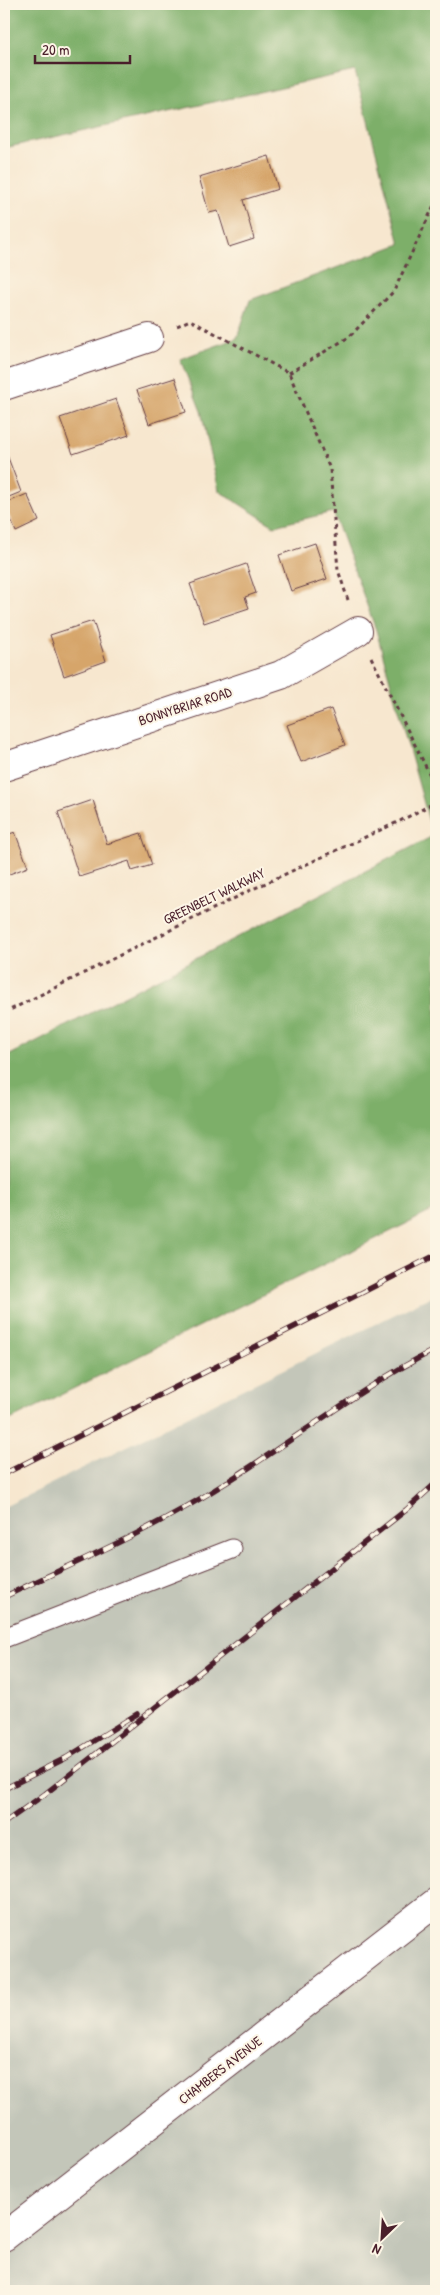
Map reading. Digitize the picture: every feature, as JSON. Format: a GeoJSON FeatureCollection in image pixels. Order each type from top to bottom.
{"type":"FeatureCollection","features":[{"type":"Feature","properties":{"kind":"street"},"geometry":{"type":"LineString","coordinates":[[4,386],[149,338]]}},
{"type":"Feature","properties":{"kind":"street","name":"BONNYBRIAR ROAD"},"geometry":{"type":"LineString","coordinates":[[4,767],[282,676],[358,631]]}},
{"type":"Feature","properties":{"kind":"street","name":"CHAMBERS AVENUE"},"geometry":{"type":"LineString","coordinates":[[4,2237],[436,1902]]}},
{"type":"Feature","properties":{"kind":"lane"},"geometry":{"type":"LineString","coordinates":[[4,1638],[232,1549]]}},
{"type":"Feature","properties":{"kind":"path"},"geometry":{"type":"LineString","coordinates":[[289,373],[349,337],[394,291],[436,201]]}},
{"type":"Feature","properties":{"kind":"path"},"geometry":{"type":"LineString","coordinates":[[149,338],[190,320],[289,373],[330,469],[338,570],[358,631],[436,787]]}},
{"type":"Feature","properties":{"kind":"path","name":"GREENBELT WALKWAY"},"geometry":{"type":"LineString","coordinates":[[4,1013],[252,889],[400,822],[436,802]]}},
{"type":"Feature","properties":{"kind":"shaded area"},"geometry":{"type":"Polygon","coordinates":[[[436,1294],[436,2291],[4,2291],[4,1507],[436,1294]]]}},
{"type":"Feature","properties":{"kind":"green space"},"geometry":{"type":"Polygon","coordinates":[[[4,4],[436,4],[436,1209],[4,1423],[4,1058],[433,836],[376,630],[333,512],[274,526],[219,491],[201,411],[180,359],[237,338],[250,300],[400,244],[355,71],[4,148],[4,4]]]}},
{"type":"Feature","properties":{"kind":"building"},"geometry":{"type":"Polygon","coordinates":[[[269,156],[278,189],[243,200],[254,239],[229,247],[218,211],[209,213],[199,177],[269,156]]]}},
{"type":"Feature","properties":{"kind":"building"},"geometry":{"type":"Polygon","coordinates":[[[175,378],[186,412],[149,424],[137,390],[175,378]]]}},
{"type":"Feature","properties":{"kind":"building"},"geometry":{"type":"Polygon","coordinates":[[[116,399],[129,435],[73,454],[60,418],[116,399]]]}},
{"type":"Feature","properties":{"kind":"building"},"geometry":{"type":"Polygon","coordinates":[[[4,447],[21,492],[4,499],[4,447]]]}},
{"type":"Feature","properties":{"kind":"building"},"geometry":{"type":"Polygon","coordinates":[[[27,494],[39,521],[16,532],[4,504],[27,494]]]}},
{"type":"Feature","properties":{"kind":"building"},"geometry":{"type":"Polygon","coordinates":[[[315,543],[327,579],[291,591],[279,555],[315,543]]]}},
{"type":"Feature","properties":{"kind":"building"},"geometry":{"type":"Polygon","coordinates":[[[246,564],[256,593],[245,597],[249,608],[204,623],[190,584],[246,564]]]}},
{"type":"Feature","properties":{"kind":"building"},"geometry":{"type":"Polygon","coordinates":[[[93,621],[106,661],[64,676],[50,635],[93,621]]]}},
{"type":"Feature","properties":{"kind":"building"},"geometry":{"type":"Polygon","coordinates":[[[331,709],[345,745],[301,762],[287,725],[331,709]]]}},
{"type":"Feature","properties":{"kind":"building"},"geometry":{"type":"Polygon","coordinates":[[[93,800],[107,844],[141,833],[152,865],[132,871],[129,861],[79,877],[58,812],[93,800]]]}},
{"type":"Feature","properties":{"kind":"building"},"geometry":{"type":"Polygon","coordinates":[[[15,832],[28,867],[4,876],[4,836],[15,832]]]}},
{"type":"Feature","properties":{"kind":"railway"},"geometry":{"type":"LineString","coordinates":[[4,1474],[436,1255]]}},
{"type":"Feature","properties":{"kind":"railway"},"geometry":{"type":"LineString","coordinates":[[4,1597],[113,1545],[193,1503],[353,1398],[436,1349]]}},
{"type":"Feature","properties":{"kind":"railway"},"geometry":{"type":"LineString","coordinates":[[4,1823],[45,1794],[406,1510],[436,1483]]}},
{"type":"Feature","properties":{"kind":"railway"},"geometry":{"type":"LineString","coordinates":[[4,1789],[66,1758],[137,1714]]}}]}
